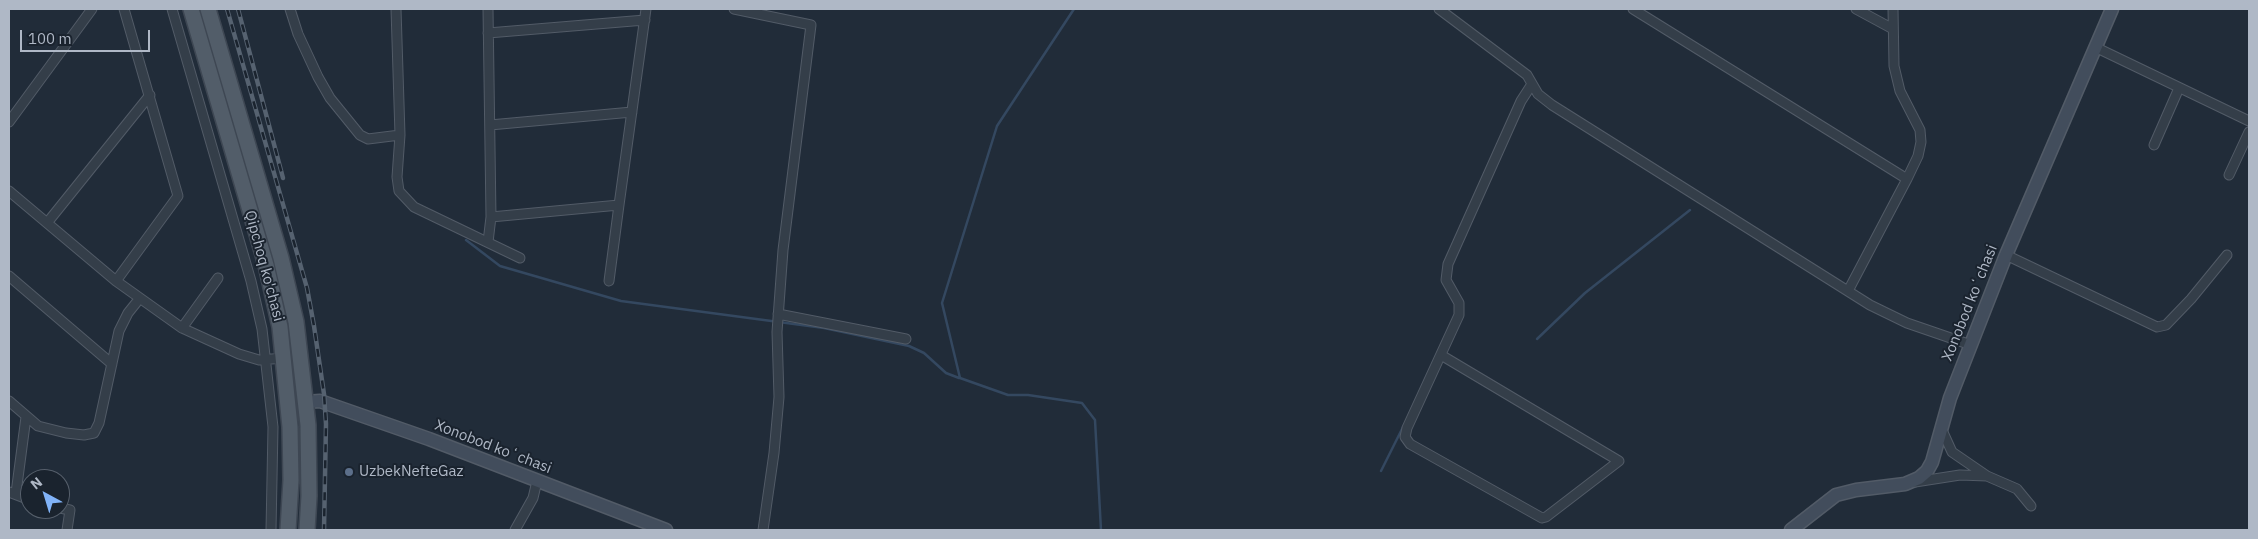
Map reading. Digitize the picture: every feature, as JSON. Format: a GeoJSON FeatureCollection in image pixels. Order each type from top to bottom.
{"type":"FeatureCollection","features":[{"type":"Feature","properties":{"kind":"main road","name":"Qipchoq ko'chasi"},"geometry":{"type":"LineString","coordinates":[[191,9],[266,265],[280,327],[288,403],[291,480],[288,530]]}},
{"type":"Feature","properties":{"kind":"main road","name":"Qipchoq ko'chasi"},"geometry":{"type":"LineString","coordinates":[[208,9],[281,258],[302,356],[306,402],[309,496],[307,530]]}},
{"type":"Feature","properties":{"kind":"main road","name":"Xonobod koʻchasi"},"geometry":{"type":"LineString","coordinates":[[1791,530],[1825,503],[1842,493],[1905,484],[1919,478],[1927,471],[1970,345],[2006,255],[2112,9]]}},
{"type":"Feature","properties":{"kind":"main road"},"geometry":{"type":"LineString","coordinates":[[284,358],[302,356]]}},
{"type":"Feature","properties":{"kind":"main road"},"geometry":{"type":"LineString","coordinates":[[288,403],[306,402]]}},
{"type":"Feature","properties":{"kind":"main road","name":"Xonobod koʻchasi"},"geometry":{"type":"LineString","coordinates":[[306,402],[320,402],[382,423],[666,530]]}},
{"type":"Feature","properties":{"kind":"street"},"geometry":{"type":"LineString","coordinates":[[9,122],[92,9]]}},
{"type":"Feature","properties":{"kind":"street"},"geometry":{"type":"LineString","coordinates":[[116,281],[178,196],[124,9]]}},
{"type":"Feature","properties":{"kind":"street"},"geometry":{"type":"LineString","coordinates":[[172,9],[251,281],[266,360],[273,428],[271,530]]}},
{"type":"Feature","properties":{"kind":"street"},"geometry":{"type":"LineString","coordinates":[[290,9],[298,34],[318,77],[330,98],[360,135],[368,139],[400,136]]}},
{"type":"Feature","properties":{"kind":"street"},"geometry":{"type":"LineString","coordinates":[[396,9],[400,136],[396,177],[400,191],[405,200],[414,207],[520,258]]}},
{"type":"Feature","properties":{"kind":"street"},"geometry":{"type":"LineString","coordinates":[[488,9],[491,217],[488,242]]}},
{"type":"Feature","properties":{"kind":"street"},"geometry":{"type":"LineString","coordinates":[[609,281],[646,9]]}},
{"type":"Feature","properties":{"kind":"street"},"geometry":{"type":"LineString","coordinates":[[734,9],[811,24],[783,250],[777,332],[778,397],[774,453],[762,530]]}},
{"type":"Feature","properties":{"kind":"street"},"geometry":{"type":"LineString","coordinates":[[1440,9],[1527,75],[1538,94],[1552,105],[1848,290],[1907,323],[1970,345]]}},
{"type":"Feature","properties":{"kind":"street"},"geometry":{"type":"LineString","coordinates":[[1633,9],[1907,179]]}},
{"type":"Feature","properties":{"kind":"street"},"geometry":{"type":"LineString","coordinates":[[1856,9],[1893,29]]}},
{"type":"Feature","properties":{"kind":"street"},"geometry":{"type":"LineString","coordinates":[[1848,290],[1907,179],[1918,156],[1921,142],[1920,130],[1900,91],[1894,66],[1893,9]]}},
{"type":"Feature","properties":{"kind":"street"},"geometry":{"type":"LineString","coordinates":[[488,33],[645,20]]}},
{"type":"Feature","properties":{"kind":"street"},"geometry":{"type":"LineString","coordinates":[[2095,47],[2249,121]]}},
{"type":"Feature","properties":{"kind":"street"},"geometry":{"type":"LineString","coordinates":[[1441,355],[1619,461],[1546,517],[1542,518],[1410,444],[1405,437],[1407,428],[1441,355],[1457,322],[1460,311],[1457,300],[1446,280],[1448,264],[1521,101],[1532,84]]}},
{"type":"Feature","properties":{"kind":"street"},"geometry":{"type":"LineString","coordinates":[[2154,145],[2179,88]]}},
{"type":"Feature","properties":{"kind":"street"},"geometry":{"type":"LineString","coordinates":[[47,223],[150,95]]}},
{"type":"Feature","properties":{"kind":"street"},"geometry":{"type":"LineString","coordinates":[[490,125],[632,112]]}},
{"type":"Feature","properties":{"kind":"street"},"geometry":{"type":"LineString","coordinates":[[2229,174],[2249,132]]}},
{"type":"Feature","properties":{"kind":"street"},"geometry":{"type":"LineString","coordinates":[[9,191],[116,281],[182,328],[239,354],[259,360],[284,358]]}},
{"type":"Feature","properties":{"kind":"street"},"geometry":{"type":"LineString","coordinates":[[491,217],[619,205]]}},
{"type":"Feature","properties":{"kind":"street"},"geometry":{"type":"LineString","coordinates":[[2006,255],[2157,327],[2166,325],[2191,299],[2227,254]]}},
{"type":"Feature","properties":{"kind":"street"},"geometry":{"type":"LineString","coordinates":[[9,276],[112,364]]}},
{"type":"Feature","properties":{"kind":"street"},"geometry":{"type":"LineString","coordinates":[[182,328],[218,278]]}},
{"type":"Feature","properties":{"kind":"street"},"geometry":{"type":"LineString","coordinates":[[9,401],[38,426],[66,434],[84,436],[94,433],[99,423],[123,322],[140,298]]}},
{"type":"Feature","properties":{"kind":"street"},"geometry":{"type":"LineString","coordinates":[[778,314],[906,339]]}},
{"type":"Feature","properties":{"kind":"street"},"geometry":{"type":"LineString","coordinates":[[12,493],[26,417]]}},
{"type":"Feature","properties":{"kind":"street"},"geometry":{"type":"LineString","coordinates":[[1941,429],[1952,452],[1987,476],[2017,489],[2031,506]]}},
{"type":"Feature","properties":{"kind":"street"},"geometry":{"type":"LineString","coordinates":[[1905,484],[1960,475],[1987,476]]}},
{"type":"Feature","properties":{"kind":"street"},"geometry":{"type":"LineString","coordinates":[[515,530],[533,498],[537,481]]}},
{"type":"Feature","properties":{"kind":"waterway"},"geometry":{"type":"LineString","coordinates":[[1074,9],[997,126],[942,303],[960,378],[1008,395],[1028,395],[1082,403],[1095,420],[1101,530]]}},
{"type":"Feature","properties":{"kind":"waterway"},"geometry":{"type":"LineString","coordinates":[[1537,339],[1585,293],[1690,210]]}},
{"type":"Feature","properties":{"kind":"waterway"},"geometry":{"type":"LineString","coordinates":[[466,240],[500,266],[621,301],[824,328],[909,346],[924,353],[946,373],[959,378]]}},
{"type":"Feature","properties":{"kind":"waterway"},"geometry":{"type":"LineString","coordinates":[[1381,471],[1403,427]]}},
{"type":"Feature","properties":{"kind":"railway"},"geometry":{"type":"LineString","coordinates":[[227,9],[307,288],[324,394],[326,424],[324,530]]}},
{"type":"Feature","properties":{"kind":"railway"},"geometry":{"type":"LineString","coordinates":[[238,9],[283,178]]}},
{"type":"Feature","properties":{"kind":"place","name":"UzbekNefteGaz"},"geometry":{"type":"Point","coordinates":[349,472]}}]}
